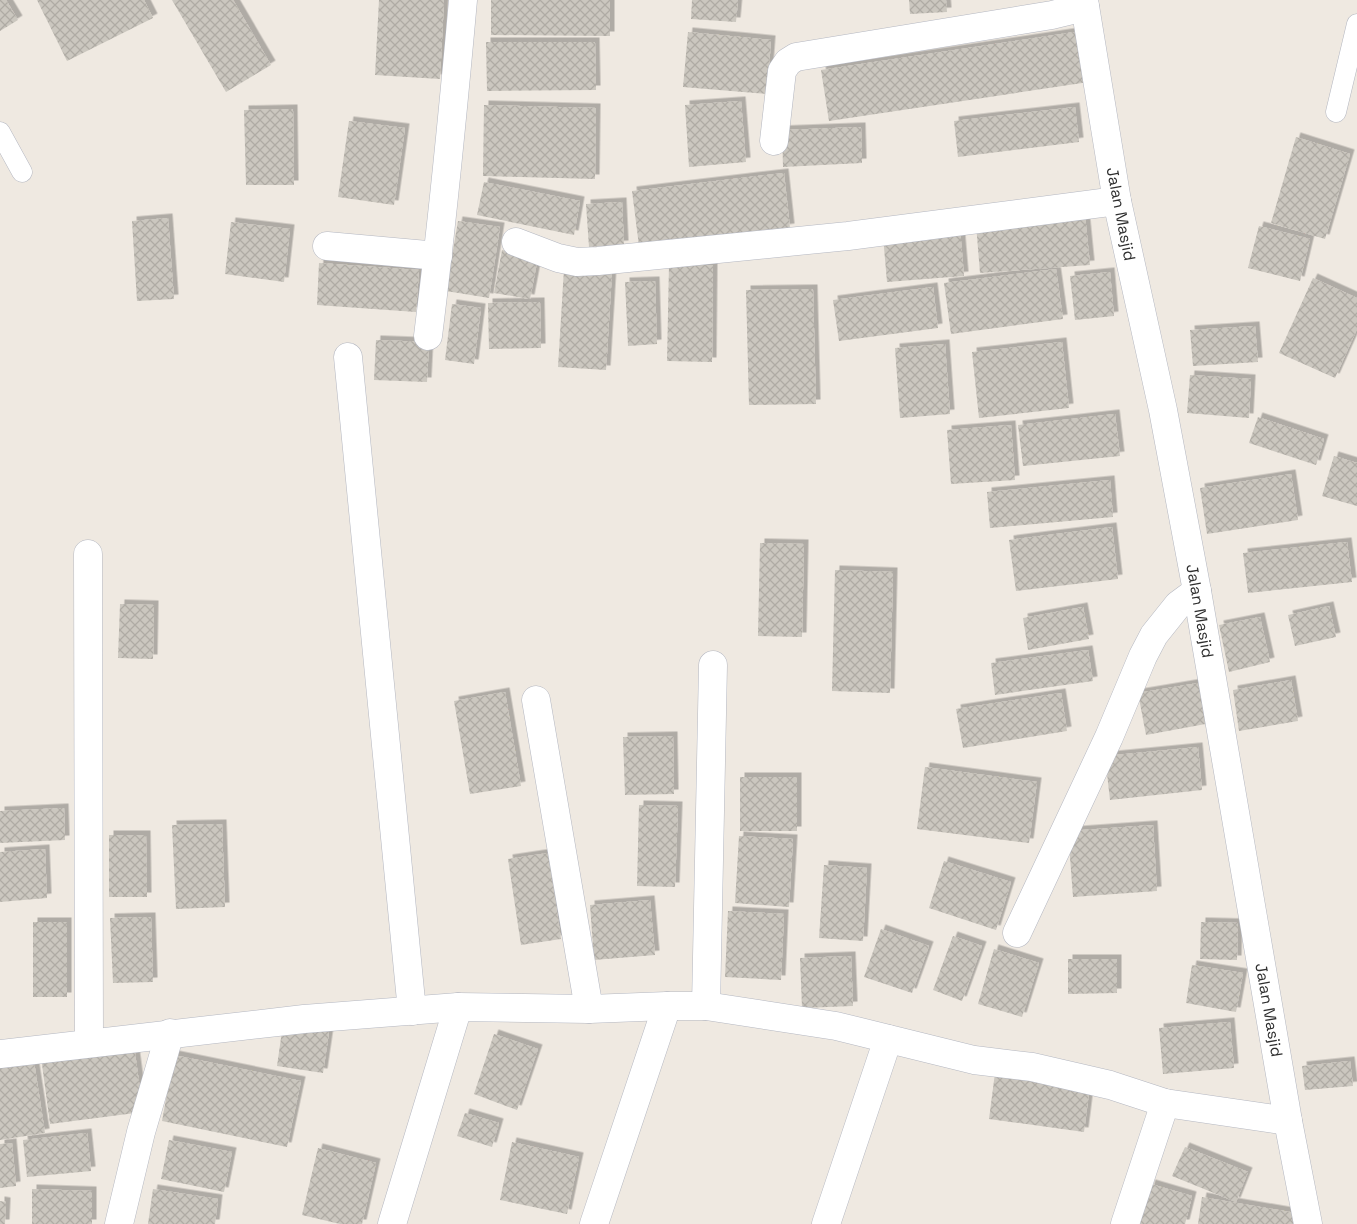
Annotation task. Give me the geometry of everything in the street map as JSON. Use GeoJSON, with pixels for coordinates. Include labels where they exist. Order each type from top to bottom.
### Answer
{"type":"FeatureCollection","features":[{"type":"Feature","properties":{"kind":"street"},"geometry":{"type":"LineString","coordinates":[[428,336],[438,256],[463,0]]}},
{"type":"Feature","properties":{"kind":"street"},"geometry":{"type":"LineString","coordinates":[[774,141],[782,71],[788,62],[796,57],[1052,14],[1084,3]]}},
{"type":"Feature","properties":{"kind":"street","name":"Jalan Masjid"},"geometry":{"type":"LineString","coordinates":[[1084,3],[1117,201],[1162,410],[1197,591],[1288,1121],[1308,1224]]}},
{"type":"Feature","properties":{"kind":"street"},"geometry":{"type":"LineString","coordinates":[[516,242],[558,258],[577,262],[598,261],[848,236],[1117,201]]}},
{"type":"Feature","properties":{"kind":"street"},"geometry":{"type":"LineString","coordinates":[[328,246],[438,256]]}},
{"type":"Feature","properties":{"kind":"street"},"geometry":{"type":"LineString","coordinates":[[348,357],[412,1010]]}},
{"type":"Feature","properties":{"kind":"street"},"geometry":{"type":"LineString","coordinates":[[88,554],[89,1043]]}},
{"type":"Feature","properties":{"kind":"street"},"geometry":{"type":"LineString","coordinates":[[1018,933],[1109,737],[1143,656],[1154,635],[1178,605],[1197,591]]}},
{"type":"Feature","properties":{"kind":"street"},"geometry":{"type":"LineString","coordinates":[[706,1006],[713,665]]}},
{"type":"Feature","properties":{"kind":"street"},"geometry":{"type":"LineString","coordinates":[[536,700],[588,1010]]}},
{"type":"Feature","properties":{"kind":"street"},"geometry":{"type":"LineString","coordinates":[[594,1224],[667,1006]]}},
{"type":"Feature","properties":{"kind":"street"},"geometry":{"type":"LineString","coordinates":[[0,1054],[170,1033],[412,1010],[458,1007],[588,1010],[706,1006],[836,1026],[974,1060],[1032,1067],[1110,1085],[1165,1103],[1288,1121]]}},
{"type":"Feature","properties":{"kind":"street"},"geometry":{"type":"LineString","coordinates":[[392,1224],[458,1007]]}},
{"type":"Feature","properties":{"kind":"street"},"geometry":{"type":"LineString","coordinates":[[118,1224],[141,1132],[170,1033]]}},
{"type":"Feature","properties":{"kind":"street"},"geometry":{"type":"LineString","coordinates":[[826,1224],[888,1039]]}},
{"type":"Feature","properties":{"kind":"street"},"geometry":{"type":"LineString","coordinates":[[1125,1224],[1165,1103]]}},
{"type":"Feature","properties":{"kind":"lane"},"geometry":{"type":"LineString","coordinates":[[1336,112],[1357,24]]}},
{"type":"Feature","properties":{"kind":"lane"},"geometry":{"type":"LineString","coordinates":[[0,132],[22,172]]}},
{"type":"Feature","properties":{"kind":"building"},"geometry":{"type":"Polygon","coordinates":[[[0,0],[6,0],[18,20],[0,31],[0,0]]]}},
{"type":"Feature","properties":{"kind":"building"},"geometry":{"type":"Polygon","coordinates":[[[37,0],[144,0],[153,18],[67,61],[37,0]]]}},
{"type":"Feature","properties":{"kind":"building"},"geometry":{"type":"Polygon","coordinates":[[[172,0],[233,0],[271,65],[226,92],[172,0]]]}},
{"type":"Feature","properties":{"kind":"building"},"geometry":{"type":"Polygon","coordinates":[[[379,0],[444,0],[440,79],[375,75],[379,0]]]}},
{"type":"Feature","properties":{"kind":"building"},"geometry":{"type":"Polygon","coordinates":[[[491,0],[610,0],[610,36],[491,35],[491,0]]]}},
{"type":"Feature","properties":{"kind":"building"},"geometry":{"type":"Polygon","coordinates":[[[692,0],[738,0],[736,22],[691,19],[692,0]]]}},
{"type":"Feature","properties":{"kind":"building"},"geometry":{"type":"Polygon","coordinates":[[[909,0],[946,0],[947,12],[910,14],[909,0]]]}},
{"type":"Feature","properties":{"kind":"building"},"geometry":{"type":"Polygon","coordinates":[[[1081,31],[1089,82],[829,121],[821,70],[1081,31]]]}},
{"type":"Feature","properties":{"kind":"building"},"geometry":{"type":"Polygon","coordinates":[[[688,32],[771,40],[767,94],[683,87],[688,32]]]}},
{"type":"Feature","properties":{"kind":"building"},"geometry":{"type":"Polygon","coordinates":[[[486,42],[595,42],[596,90],[487,91],[486,42]]]}},
{"type":"Feature","properties":{"kind":"building"},"geometry":{"type":"Polygon","coordinates":[[[741,101],[746,162],[689,167],[685,105],[741,101]]]}},
{"type":"Feature","properties":{"kind":"building"},"geometry":{"type":"Polygon","coordinates":[[[484,105],[596,108],[595,179],[483,176],[484,105]]]}},
{"type":"Feature","properties":{"kind":"building"},"geometry":{"type":"Polygon","coordinates":[[[1075,107],[1079,142],[958,157],[954,121],[1075,107]]]}},
{"type":"Feature","properties":{"kind":"building"},"geometry":{"type":"Polygon","coordinates":[[[293,109],[294,185],[246,185],[244,110],[293,109]]]}},
{"type":"Feature","properties":{"kind":"building"},"geometry":{"type":"Polygon","coordinates":[[[349,121],[405,128],[394,205],[338,197],[349,121]]]}},
{"type":"Feature","properties":{"kind":"building"},"geometry":{"type":"Polygon","coordinates":[[[861,127],[862,163],[783,167],[782,130],[861,127]]]}},
{"type":"Feature","properties":{"kind":"building"},"geometry":{"type":"Polygon","coordinates":[[[1296,137],[1350,154],[1325,239],[1271,223],[1296,137]]]}},
{"type":"Feature","properties":{"kind":"building"},"geometry":{"type":"Polygon","coordinates":[[[784,173],[790,228],[639,246],[632,191],[784,173]]]}},
{"type":"Feature","properties":{"kind":"building"},"geometry":{"type":"Polygon","coordinates":[[[484,182],[580,201],[574,235],[477,215],[484,182]]]}},
{"type":"Feature","properties":{"kind":"building"},"geometry":{"type":"Polygon","coordinates":[[[622,202],[624,245],[589,247],[586,204],[622,202]]]}},
{"type":"Feature","properties":{"kind":"building"},"geometry":{"type":"Polygon","coordinates":[[[1085,215],[1090,265],[980,273],[976,224],[1085,215]]]}},
{"type":"Feature","properties":{"kind":"building"},"geometry":{"type":"Polygon","coordinates":[[[168,218],[174,299],[137,301],[132,221],[168,218]]]}},
{"type":"Feature","properties":{"kind":"building"},"geometry":{"type":"Polygon","coordinates":[[[458,221],[500,227],[489,298],[446,291],[458,221]]]}},
{"type":"Feature","properties":{"kind":"building"},"geometry":{"type":"Polygon","coordinates":[[[231,222],[290,229],[284,282],[225,274],[231,222]]]}},
{"type":"Feature","properties":{"kind":"building"},"geometry":{"type":"Polygon","coordinates":[[[1259,226],[1310,239],[1300,281],[1248,268],[1259,226]]]}},
{"type":"Feature","properties":{"kind":"building"},"geometry":{"type":"Polygon","coordinates":[[[960,229],[964,276],[887,282],[883,236],[960,229]]]}},
{"type":"Feature","properties":{"kind":"building"},"geometry":{"type":"Polygon","coordinates":[[[502,250],[538,257],[530,299],[494,293],[502,250]]]}},
{"type":"Feature","properties":{"kind":"building"},"geometry":{"type":"Polygon","coordinates":[[[319,263],[419,270],[416,312],[317,305],[319,263]]]}},
{"type":"Feature","properties":{"kind":"building"},"geometry":{"type":"Polygon","coordinates":[[[669,265],[713,265],[712,362],[667,361],[669,265]]]}},
{"type":"Feature","properties":{"kind":"building"},"geometry":{"type":"Polygon","coordinates":[[[564,269],[612,272],[606,370],[558,367],[564,269]]]}},
{"type":"Feature","properties":{"kind":"building"},"geometry":{"type":"Polygon","coordinates":[[[1056,269],[1063,319],[951,334],[944,283],[1056,269]]]}},
{"type":"Feature","properties":{"kind":"building"},"geometry":{"type":"Polygon","coordinates":[[[1110,272],[1114,316],[1075,320],[1070,276],[1110,272]]]}},
{"type":"Feature","properties":{"kind":"building"},"geometry":{"type":"Polygon","coordinates":[[[1313,278],[1357,298],[1357,329],[1335,378],[1279,353],[1313,278]]]}},
{"type":"Feature","properties":{"kind":"building"},"geometry":{"type":"Polygon","coordinates":[[[655,281],[657,344],[628,346],[625,282],[655,281]]]}},
{"type":"Feature","properties":{"kind":"building"},"geometry":{"type":"Polygon","coordinates":[[[933,287],[938,328],[839,341],[833,300],[933,287]]]}},
{"type":"Feature","properties":{"kind":"building"},"geometry":{"type":"Polygon","coordinates":[[[813,289],[816,404],[749,405],[746,290],[813,289]]]}},
{"type":"Feature","properties":{"kind":"building"},"geometry":{"type":"Polygon","coordinates":[[[540,302],[541,348],[489,349],[488,303],[540,302]]]}},
{"type":"Feature","properties":{"kind":"building"},"geometry":{"type":"Polygon","coordinates":[[[452,304],[481,308],[474,364],[445,360],[452,304]]]}},
{"type":"Feature","properties":{"kind":"building"},"geometry":{"type":"Polygon","coordinates":[[[1255,326],[1258,362],[1193,366],[1190,330],[1255,326]]]}},
{"type":"Feature","properties":{"kind":"building"},"geometry":{"type":"Polygon","coordinates":[[[376,340],[429,342],[427,382],[374,380],[376,340]]]}},
{"type":"Feature","properties":{"kind":"building"},"geometry":{"type":"Polygon","coordinates":[[[1062,342],[1069,408],[979,418],[972,352],[1062,342]]]}},
{"type":"Feature","properties":{"kind":"building"},"geometry":{"type":"Polygon","coordinates":[[[945,344],[950,414],[900,418],[895,348],[945,344]]]}},
{"type":"Feature","properties":{"kind":"building"},"geometry":{"type":"Polygon","coordinates":[[[1190,375],[1251,379],[1249,418],[1187,413],[1190,375]]]}},
{"type":"Feature","properties":{"kind":"building"},"geometry":{"type":"Polygon","coordinates":[[[1115,414],[1120,456],[1023,466],[1018,425],[1115,414]]]}},
{"type":"Feature","properties":{"kind":"building"},"geometry":{"type":"Polygon","coordinates":[[[1258,417],[1324,439],[1316,465],[1249,443],[1258,417]]]}},
{"type":"Feature","properties":{"kind":"building"},"geometry":{"type":"Polygon","coordinates":[[[1011,425],[1015,480],[951,484],[947,430],[1011,425]]]}},
{"type":"Feature","properties":{"kind":"building"},"geometry":{"type":"Polygon","coordinates":[[[1334,456],[1357,463],[1357,506],[1322,496],[1334,456]]]}},
{"type":"Feature","properties":{"kind":"building"},"geometry":{"type":"Polygon","coordinates":[[[1291,474],[1298,520],[1207,534],[1200,488],[1291,474]]]}},
{"type":"Feature","properties":{"kind":"building"},"geometry":{"type":"Polygon","coordinates":[[[1110,480],[1113,517],[990,528],[987,492],[1110,480]]]}},
{"type":"Feature","properties":{"kind":"building"},"geometry":{"type":"Polygon","coordinates":[[[1112,527],[1118,579],[1016,591],[1009,540],[1112,527]]]}},
{"type":"Feature","properties":{"kind":"building"},"geometry":{"type":"Polygon","coordinates":[[[1347,542],[1352,582],[1248,593],[1243,553],[1347,542]]]}},
{"type":"Feature","properties":{"kind":"building"},"geometry":{"type":"Polygon","coordinates":[[[760,543],[804,544],[802,637],[758,636],[760,543]]]}},
{"type":"Feature","properties":{"kind":"building"},"geometry":{"type":"Polygon","coordinates":[[[835,570],[893,572],[890,693],[832,691],[835,570]]]}},
{"type":"Feature","properties":{"kind":"building"},"geometry":{"type":"Polygon","coordinates":[[[120,604],[154,605],[153,659],[118,658],[120,604]]]}},
{"type":"Feature","properties":{"kind":"building"},"geometry":{"type":"Polygon","coordinates":[[[1329,606],[1336,637],[1295,646],[1288,615],[1329,606]]]}},
{"type":"Feature","properties":{"kind":"building"},"geometry":{"type":"Polygon","coordinates":[[[1083,607],[1089,639],[1028,650],[1023,618],[1083,607]]]}},
{"type":"Feature","properties":{"kind":"building"},"geometry":{"type":"Polygon","coordinates":[[[1260,617],[1270,662],[1229,672],[1219,625],[1260,617]]]}},
{"type":"Feature","properties":{"kind":"building"},"geometry":{"type":"Polygon","coordinates":[[[1088,650],[1093,681],[995,695],[991,663],[1088,650]]]}},
{"type":"Feature","properties":{"kind":"building"},"geometry":{"type":"Polygon","coordinates":[[[1291,680],[1298,721],[1239,731],[1233,690],[1291,680]]]}},
{"type":"Feature","properties":{"kind":"building"},"geometry":{"type":"Polygon","coordinates":[[[1204,682],[1211,723],[1146,735],[1138,693],[1204,682]]]}},
{"type":"Feature","properties":{"kind":"building"},"geometry":{"type":"Polygon","coordinates":[[[505,692],[521,786],[470,794],[454,701],[505,692]]]}},
{"type":"Feature","properties":{"kind":"building"},"geometry":{"type":"Polygon","coordinates":[[[1061,693],[1067,731],[963,748],[956,709],[1061,693]]]}},
{"type":"Feature","properties":{"kind":"building"},"geometry":{"type":"Polygon","coordinates":[[[673,736],[674,794],[625,795],[623,737],[673,736]]]}},
{"type":"Feature","properties":{"kind":"building"},"geometry":{"type":"Polygon","coordinates":[[[1198,747],[1202,790],[1110,800],[1105,756],[1198,747]]]}},
{"type":"Feature","properties":{"kind":"building"},"geometry":{"type":"Polygon","coordinates":[[[925,767],[1037,782],[1029,843],[917,829],[925,767]]]}},
{"type":"Feature","properties":{"kind":"building"},"geometry":{"type":"Polygon","coordinates":[[[740,777],[797,777],[797,831],[740,831],[740,777]]]}},
{"type":"Feature","properties":{"kind":"building"},"geometry":{"type":"Polygon","coordinates":[[[639,805],[678,806],[675,887],[637,886],[639,805]]]}},
{"type":"Feature","properties":{"kind":"building"},"geometry":{"type":"Polygon","coordinates":[[[64,808],[65,840],[0,843],[0,811],[64,808]]]}},
{"type":"Feature","properties":{"kind":"building"},"geometry":{"type":"Polygon","coordinates":[[[222,824],[225,907],[176,909],[172,825],[222,824]]]}},
{"type":"Feature","properties":{"kind":"building"},"geometry":{"type":"Polygon","coordinates":[[[1153,825],[1157,891],[1073,897],[1068,831],[1153,825]]]}},
{"type":"Feature","properties":{"kind":"building"},"geometry":{"type":"Polygon","coordinates":[[[109,835],[146,835],[147,897],[109,897],[109,835]]]}},
{"type":"Feature","properties":{"kind":"building"},"geometry":{"type":"Polygon","coordinates":[[[739,836],[793,839],[789,907],[735,903],[739,836]]]}},
{"type":"Feature","properties":{"kind":"building"},"geometry":{"type":"Polygon","coordinates":[[[45,849],[47,898],[0,902],[0,852],[45,849]]]}},
{"type":"Feature","properties":{"kind":"building"},"geometry":{"type":"Polygon","coordinates":[[[548,853],[561,939],[521,945],[508,859],[548,853]]]}},
{"type":"Feature","properties":{"kind":"building"},"geometry":{"type":"Polygon","coordinates":[[[944,861],[1011,882],[996,930],[929,908],[944,861]]]}},
{"type":"Feature","properties":{"kind":"building"},"geometry":{"type":"Polygon","coordinates":[[[824,865],[867,868],[863,941],[819,938],[824,865]]]}},
{"type":"Feature","properties":{"kind":"building"},"geometry":{"type":"Polygon","coordinates":[[[650,900],[655,955],[594,960],[590,905],[650,900]]]}},
{"type":"Feature","properties":{"kind":"building"},"geometry":{"type":"Polygon","coordinates":[[[728,911],[784,914],[781,980],[725,977],[728,911]]]}},
{"type":"Feature","properties":{"kind":"building"},"geometry":{"type":"Polygon","coordinates":[[[151,917],[153,982],[113,983],[110,918],[151,917]]]}},
{"type":"Feature","properties":{"kind":"building"},"geometry":{"type":"Polygon","coordinates":[[[33,922],[67,922],[67,997],[33,997],[33,922]]]}},
{"type":"Feature","properties":{"kind":"building"},"geometry":{"type":"Polygon","coordinates":[[[1201,922],[1238,923],[1237,960],[1200,959],[1201,922]]]}},
{"type":"Feature","properties":{"kind":"building"},"geometry":{"type":"Polygon","coordinates":[[[881,929],[929,946],[912,993],[864,977],[881,929]]]}},
{"type":"Feature","properties":{"kind":"building"},"geometry":{"type":"Polygon","coordinates":[[[953,936],[982,946],[962,1001],[933,990],[953,936]]]}},
{"type":"Feature","properties":{"kind":"building"},"geometry":{"type":"Polygon","coordinates":[[[994,949],[1039,963],[1022,1017],[978,1004],[994,949]]]}},
{"type":"Feature","properties":{"kind":"building"},"geometry":{"type":"Polygon","coordinates":[[[851,956],[853,1006],[802,1008],[800,958],[851,956]]]}},
{"type":"Feature","properties":{"kind":"building"},"geometry":{"type":"Polygon","coordinates":[[[1068,959],[1117,959],[1117,993],[1068,994],[1068,959]]]}},
{"type":"Feature","properties":{"kind":"building"},"geometry":{"type":"Polygon","coordinates":[[[1192,965],[1243,973],[1236,1012],[1186,1003],[1192,965]]]}},
{"type":"Feature","properties":{"kind":"building"},"geometry":{"type":"Polygon","coordinates":[[[1230,1022],[1234,1068],[1163,1074],[1159,1028],[1230,1022]]]}},
{"type":"Feature","properties":{"kind":"building"},"geometry":{"type":"Polygon","coordinates":[[[283,1024],[329,1032],[323,1073],[277,1066],[283,1024]]]}},
{"type":"Feature","properties":{"kind":"building"},"geometry":{"type":"Polygon","coordinates":[[[494,1034],[538,1049],[517,1110],[474,1094],[494,1034]]]}},
{"type":"Feature","properties":{"kind":"building"},"geometry":{"type":"Polygon","coordinates":[[[134,1045],[143,1112],[50,1124],[41,1057],[134,1045]]]}},
{"type":"Feature","properties":{"kind":"building"},"geometry":{"type":"Polygon","coordinates":[[[33,1055],[45,1133],[0,1140],[0,1061],[33,1055]]]}},
{"type":"Feature","properties":{"kind":"building"},"geometry":{"type":"Polygon","coordinates":[[[174,1055],[301,1081],[287,1147],[162,1121],[174,1055]]]}},
{"type":"Feature","properties":{"kind":"building"},"geometry":{"type":"Polygon","coordinates":[[[1350,1061],[1353,1086],[1305,1090],[1302,1066],[1350,1061]]]}},
{"type":"Feature","properties":{"kind":"building"},"geometry":{"type":"Polygon","coordinates":[[[995,1073],[1090,1085],[1084,1132],[989,1119],[995,1073]]]}},
{"type":"Feature","properties":{"kind":"building"},"geometry":{"type":"Polygon","coordinates":[[[465,1113],[499,1123],[492,1147],[457,1136],[465,1113]]]}},
{"type":"Feature","properties":{"kind":"building"},"geometry":{"type":"Polygon","coordinates":[[[87,1133],[91,1171],[27,1177],[23,1140],[87,1133]]]}},
{"type":"Feature","properties":{"kind":"building"},"geometry":{"type":"Polygon","coordinates":[[[169,1140],[232,1152],[224,1192],[161,1179],[169,1140]]]}},
{"type":"Feature","properties":{"kind":"building"},"geometry":{"type":"Polygon","coordinates":[[[512,1142],[579,1157],[567,1214],[500,1200],[512,1142]]]}},
{"type":"Feature","properties":{"kind":"building"},"geometry":{"type":"Polygon","coordinates":[[[12,1143],[16,1186],[0,1188],[0,1144],[12,1143]]]}},
{"type":"Feature","properties":{"kind":"building"},"geometry":{"type":"Polygon","coordinates":[[[1185,1147],[1248,1172],[1236,1202],[1172,1176],[1185,1147]]]}},
{"type":"Feature","properties":{"kind":"building"},"geometry":{"type":"Polygon","coordinates":[[[318,1148],[376,1163],[362,1224],[340,1224],[302,1215],[318,1148]]]}},
{"type":"Feature","properties":{"kind":"building"},"geometry":{"type":"Polygon","coordinates":[[[1151,1184],[1192,1196],[1185,1224],[1140,1224],[1151,1184]]]}},
{"type":"Feature","properties":{"kind":"building"},"geometry":{"type":"Polygon","coordinates":[[[32,1189],[92,1191],[92,1224],[32,1224],[32,1189]]]}},
{"type":"Feature","properties":{"kind":"building"},"geometry":{"type":"Polygon","coordinates":[[[153,1189],[218,1199],[215,1224],[148,1224],[153,1189]]]}},
{"type":"Feature","properties":{"kind":"building"},"geometry":{"type":"Polygon","coordinates":[[[1202,1197],[1296,1213],[1294,1224],[1198,1224],[1202,1197]]]}},
{"type":"Feature","properties":{"kind":"building"},"geometry":{"type":"Polygon","coordinates":[[[0,1201],[6,1202],[5,1224],[0,1224],[0,1201]]]}}]}
